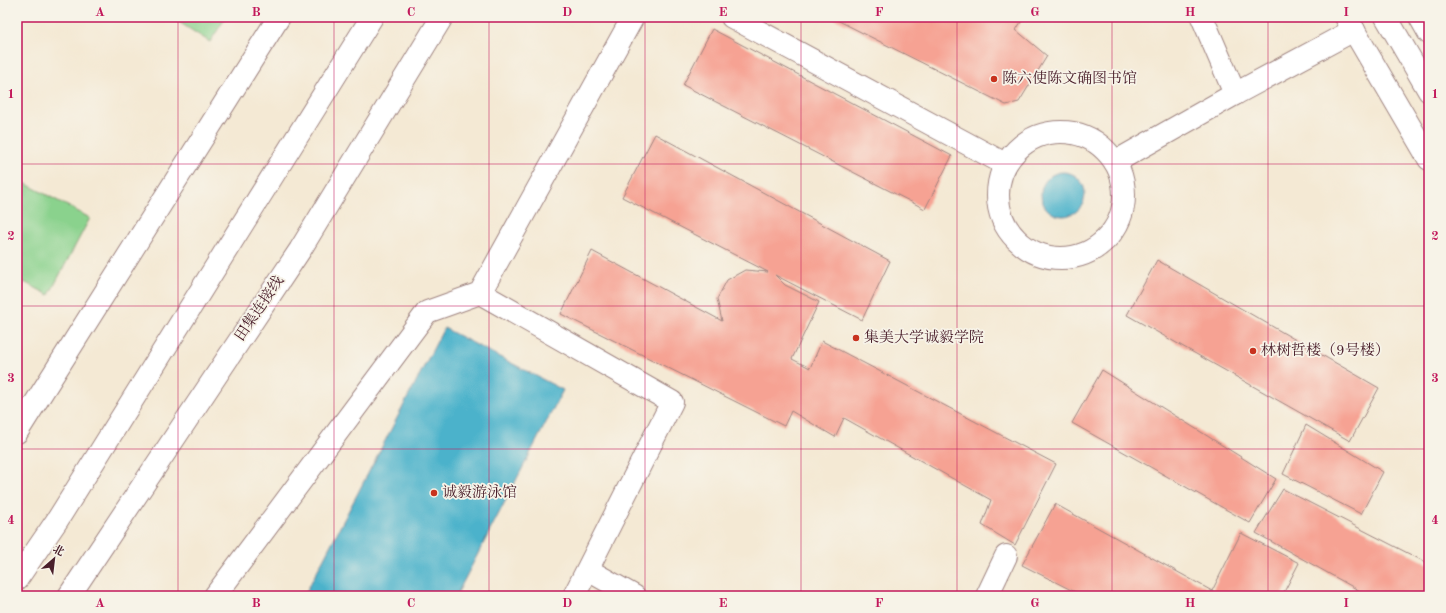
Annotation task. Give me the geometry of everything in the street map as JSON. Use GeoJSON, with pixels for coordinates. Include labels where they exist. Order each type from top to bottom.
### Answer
{"type":"FeatureCollection","features":[{"type":"Feature","properties":{"kind":"main road"},"geometry":{"type":"LineString","coordinates":[[17,432],[279,17]]}},
{"type":"Feature","properties":{"kind":"main road"},"geometry":{"type":"LineString","coordinates":[[17,579],[58,519],[372,17]]}},
{"type":"Feature","properties":{"kind":"main road","name":"田集连接线"},"geometry":{"type":"LineString","coordinates":[[69,596],[300,250],[442,17]]}},
{"type":"Feature","properties":{"kind":"main road"},"geometry":{"type":"LineString","coordinates":[[215,596],[427,312],[480,292],[633,17]]}},
{"type":"Feature","properties":{"kind":"main road"},"geometry":{"type":"LineString","coordinates":[[732,17],[1005,164]]}},
{"type":"Feature","properties":{"kind":"main road"},"geometry":{"type":"LineString","coordinates":[[1202,17],[1236,94]]}},
{"type":"Feature","properties":{"kind":"main road"},"geometry":{"type":"LineString","coordinates":[[1386,17],[1429,91]]}},
{"type":"Feature","properties":{"kind":"main road"},"geometry":{"type":"LineString","coordinates":[[1420,17],[1429,33]]}},
{"type":"Feature","properties":{"kind":"main road"},"geometry":{"type":"LineString","coordinates":[[1115,162],[1236,94],[1350,24],[1429,159]]}},
{"type":"Feature","properties":{"kind":"main road"},"geometry":{"type":"LineString","coordinates":[[1046,133],[1073,133],[1091,140],[1097,143],[1115,162],[1124,187],[1122,214],[1109,237],[1088,253],[1062,259],[1036,254],[1014,238],[1000,216],[997,189],[1005,164],[1022,144],[1046,133]]}},
{"type":"Feature","properties":{"kind":"main road"},"geometry":{"type":"LineString","coordinates":[[480,292],[672,402],[574,596]]}},
{"type":"Feature","properties":{"kind":"main road"},"geometry":{"type":"LineString","coordinates":[[987,596],[1006,556]]}},
{"type":"Feature","properties":{"kind":"main road"},"geometry":{"type":"LineString","coordinates":[[588,570],[634,596]]}},
{"type":"Feature","properties":{"kind":"green space"},"geometry":{"type":"Polygon","coordinates":[[[171,17],[226,17],[210,42],[171,17]]]}},
{"type":"Feature","properties":{"kind":"green space"},"geometry":{"type":"Polygon","coordinates":[[[17,179],[90,218],[49,295],[24,282],[17,295],[17,179]]]}},
{"type":"Feature","properties":{"kind":"water"},"geometry":{"type":"Polygon","coordinates":[[[1067,172],[1072,173],[1079,178],[1084,185],[1084,203],[1079,210],[1072,215],[1059,216],[1054,215],[1047,210],[1042,203],[1041,190],[1042,185],[1047,178],[1054,173],[1067,172]]]}},
{"type":"Feature","properties":{"kind":"water","name":"诚毅游泳馆"},"geometry":{"type":"Polygon","coordinates":[[[444,328],[563,390],[456,596],[304,596],[444,328]]]}},
{"type":"Feature","properties":{"kind":"building","name":"陈六使陈文确图书馆"},"geometry":{"type":"Polygon","coordinates":[[[831,17],[1024,17],[1016,30],[1047,56],[1019,102],[1006,105],[831,17]]]}},
{"type":"Feature","properties":{"kind":"building"},"geometry":{"type":"Polygon","coordinates":[[[712,29],[952,156],[925,209],[683,85],[712,29]]]}},
{"type":"Feature","properties":{"kind":"building"},"geometry":{"type":"Polygon","coordinates":[[[655,134],[890,261],[862,320],[775,275],[785,285],[819,302],[792,359],[810,368],[822,341],[1056,464],[1015,545],[982,525],[991,500],[844,418],[835,437],[791,411],[784,426],[561,314],[592,251],[722,321],[717,299],[727,280],[745,270],[768,272],[622,197],[655,134]]]}},
{"type":"Feature","properties":{"kind":"building","name":"林树哲楼（9号楼）"},"geometry":{"type":"Polygon","coordinates":[[[1157,260],[1379,388],[1350,441],[1127,315],[1157,260]]]}},
{"type":"Feature","properties":{"kind":"building"},"geometry":{"type":"Polygon","coordinates":[[[1102,370],[1276,479],[1250,523],[1072,423],[1102,370]]]}},
{"type":"Feature","properties":{"kind":"building"},"geometry":{"type":"Polygon","coordinates":[[[1306,425],[1383,472],[1361,514],[1283,474],[1306,425]]]}},
{"type":"Feature","properties":{"kind":"building"},"geometry":{"type":"Polygon","coordinates":[[[1283,489],[1429,564],[1429,596],[1369,596],[1256,533],[1283,489]]]}},
{"type":"Feature","properties":{"kind":"building"},"geometry":{"type":"Polygon","coordinates":[[[1055,504],[1212,591],[1208,596],[1083,596],[1022,565],[1055,504]]]}},
{"type":"Feature","properties":{"kind":"building"},"geometry":{"type":"Polygon","coordinates":[[[1241,533],[1299,563],[1282,596],[1222,596],[1212,591],[1241,533]]]}},
{"type":"Feature","properties":{"kind":"place","name":"陈六使陈文确图书馆"},"geometry":{"type":"Point","coordinates":[994,79]}},
{"type":"Feature","properties":{"kind":"place","name":"集美大学诚毅学院"},"geometry":{"type":"Point","coordinates":[856,338]}},
{"type":"Feature","properties":{"kind":"place","name":"林树哲楼（9号楼）"},"geometry":{"type":"Point","coordinates":[1253,351]}},
{"type":"Feature","properties":{"kind":"place","name":"诚毅游泳馆"},"geometry":{"type":"Point","coordinates":[434,493]}}]}
